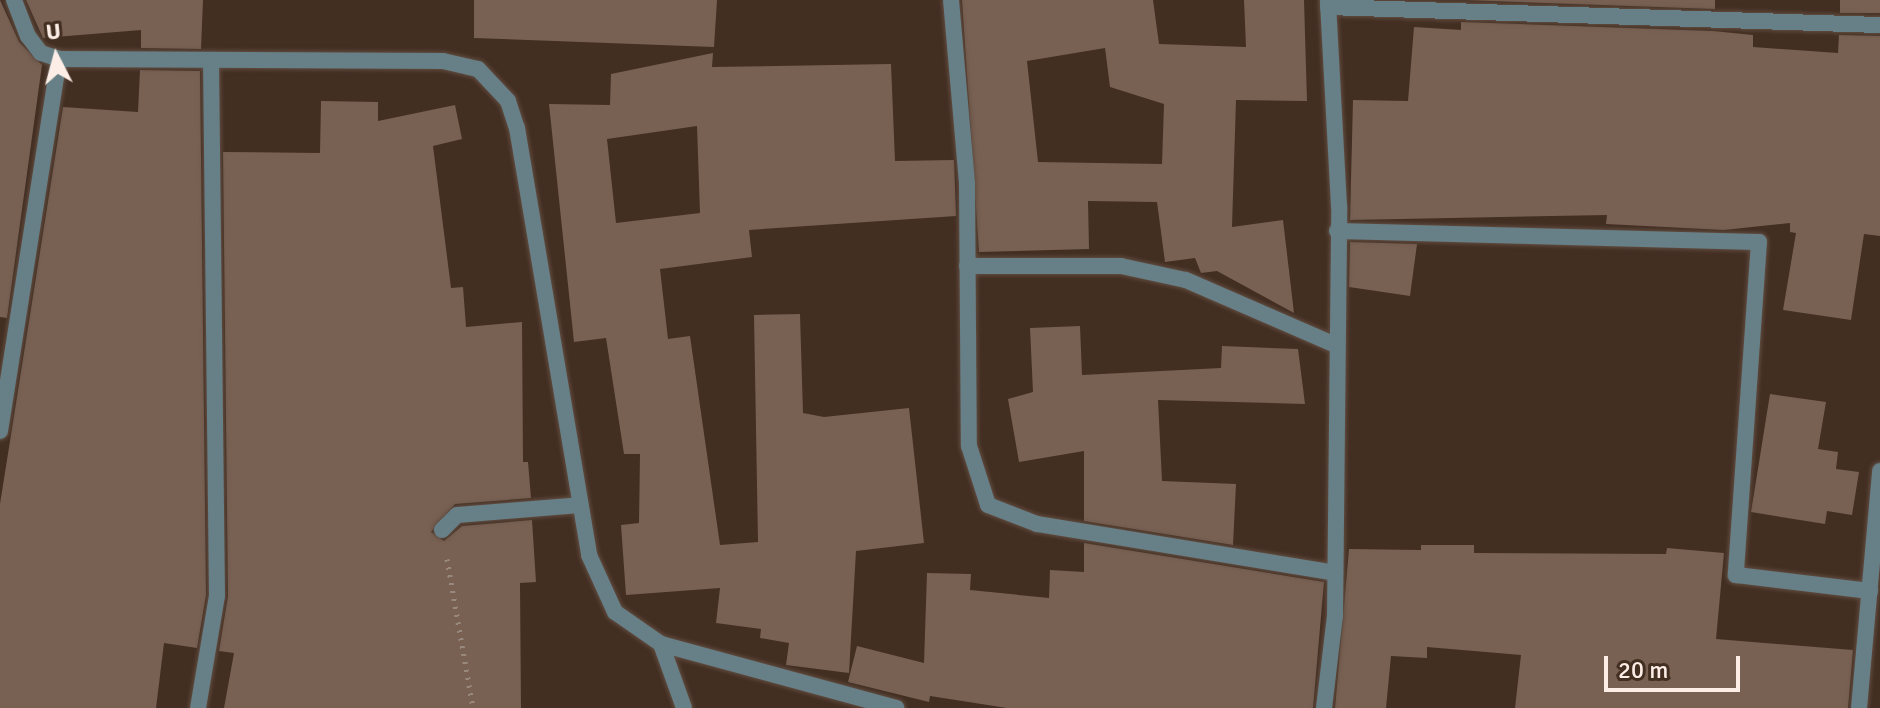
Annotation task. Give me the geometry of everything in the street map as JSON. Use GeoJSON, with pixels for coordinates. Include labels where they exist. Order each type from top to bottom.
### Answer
{"type":"FeatureCollection","features":[{"type":"Feature","properties":{"kind":"street"},"geometry":{"type":"LineString","coordinates":[[14,0],[28,36],[41,53],[59,59],[443,61],[478,69],[508,101],[589,555],[615,612],[661,644],[896,708]]}},
{"type":"Feature","properties":{"kind":"street"},"geometry":{"type":"LineString","coordinates":[[951,0],[967,183],[969,446],[988,505],[1037,524],[1335,573]]}},
{"type":"Feature","properties":{"kind":"street"},"geometry":{"type":"LineString","coordinates":[[1324,708],[1335,573],[1333,344],[1337,231],[1328,4],[1880,25]]}},
{"type":"Feature","properties":{"kind":"street"},"geometry":{"type":"LineString","coordinates":[[0,431],[59,59]]}},
{"type":"Feature","properties":{"kind":"street"},"geometry":{"type":"LineString","coordinates":[[198,708],[217,596],[211,61]]}},
{"type":"Feature","properties":{"kind":"street"},"geometry":{"type":"LineString","coordinates":[[1337,231],[1759,242],[1736,575],[1870,591]]}},
{"type":"Feature","properties":{"kind":"street"},"geometry":{"type":"LineString","coordinates":[[967,266],[1121,266],[1173,277],[1333,344]]}},
{"type":"Feature","properties":{"kind":"street"},"geometry":{"type":"LineString","coordinates":[[1859,708],[1880,471]]}},
{"type":"Feature","properties":{"kind":"street"},"geometry":{"type":"LineString","coordinates":[[442,530],[457,515],[580,505]]}},
{"type":"Feature","properties":{"kind":"street"},"geometry":{"type":"LineString","coordinates":[[661,644],[684,708]]}},
{"type":"Feature","properties":{"kind":"path"},"geometry":{"type":"LineString","coordinates":[[442,530],[473,708]]}},
{"type":"Feature","properties":{"kind":"building"},"geometry":{"type":"Polygon","coordinates":[[[0,0],[19,42],[42,65],[7,318],[0,317],[0,0]]]}},
{"type":"Feature","properties":{"kind":"building"},"geometry":{"type":"Polygon","coordinates":[[[26,0],[203,0],[201,49],[141,48],[141,30],[43,38],[26,0]]]}},
{"type":"Feature","properties":{"kind":"building"},"geometry":{"type":"Polygon","coordinates":[[[474,0],[717,0],[714,47],[474,38],[474,0]]]}},
{"type":"Feature","properties":{"kind":"building"},"geometry":{"type":"Polygon","coordinates":[[[962,0],[1153,0],[1159,44],[1246,47],[1244,0],[1304,0],[1307,101],[1236,100],[1232,227],[1283,220],[1294,313],[1217,271],[1201,273],[1195,258],[1165,262],[1157,202],[1088,201],[1089,249],[979,252],[962,0]],[[1105,48],[1027,61],[1038,162],[1162,164],[1164,104],[1110,87],[1105,48]]]}},
{"type":"Feature","properties":{"kind":"building"},"geometry":{"type":"Polygon","coordinates":[[[1463,0],[1715,0],[1715,9],[1463,0]]]}},
{"type":"Feature","properties":{"kind":"building"},"geometry":{"type":"Polygon","coordinates":[[[1840,0],[1880,0],[1880,13],[1840,13],[1840,0]]]}},
{"type":"Feature","properties":{"kind":"building"},"geometry":{"type":"Polygon","coordinates":[[[1461,22],[1713,31],[1753,35],[1753,47],[1838,53],[1839,35],[1880,36],[1880,236],[1864,234],[1851,320],[1783,310],[1796,233],[1790,232],[1790,223],[1724,230],[1606,224],[1607,215],[1350,220],[1353,100],[1408,101],[1414,27],[1461,30],[1461,22]]]}},
{"type":"Feature","properties":{"kind":"building"},"geometry":{"type":"Polygon","coordinates":[[[713,53],[712,67],[891,64],[895,161],[954,160],[956,216],[749,230],[752,257],[660,269],[668,339],[690,336],[720,545],[758,542],[754,315],[800,314],[803,413],[824,417],[909,408],[924,543],[856,551],[849,673],[786,665],[789,643],[760,638],[761,629],[716,623],[720,588],[626,595],[621,525],[639,523],[640,454],[624,454],[606,338],[574,342],[549,104],[610,105],[611,74],[713,53]],[[697,126],[607,139],[616,223],[700,213],[697,126]]]}},
{"type":"Feature","properties":{"kind":"building"},"geometry":{"type":"Polygon","coordinates":[[[140,70],[200,71],[206,595],[197,648],[164,643],[156,708],[0,708],[0,504],[63,107],[138,112],[140,70]]]}},
{"type":"Feature","properties":{"kind":"building"},"geometry":{"type":"Polygon","coordinates":[[[321,101],[378,102],[378,121],[455,105],[462,139],[433,146],[451,288],[463,287],[466,327],[522,322],[523,462],[528,462],[531,498],[455,504],[431,532],[444,541],[462,526],[532,520],[536,582],[520,583],[521,708],[224,708],[234,653],[219,651],[228,596],[223,152],[320,153],[321,101]]]}},
{"type":"Feature","properties":{"kind":"building"},"geometry":{"type":"Polygon","coordinates":[[[1350,242],[1417,244],[1410,296],[1349,287],[1350,242]]]}},
{"type":"Feature","properties":{"kind":"building"},"geometry":{"type":"Polygon","coordinates":[[[1080,326],[1082,375],[1221,368],[1222,346],[1298,349],[1305,404],[1158,400],[1162,481],[1236,484],[1233,545],[1084,521],[1084,451],[1019,462],[1008,399],[1033,392],[1030,328],[1080,326]]]}},
{"type":"Feature","properties":{"kind":"building"},"geometry":{"type":"Polygon","coordinates":[[[1770,394],[1826,402],[1818,449],[1838,452],[1836,469],[1859,472],[1852,515],[1827,511],[1825,524],[1751,512],[1770,394]]]}},
{"type":"Feature","properties":{"kind":"building"},"geometry":{"type":"Polygon","coordinates":[[[1084,543],[1324,582],[1313,708],[1007,708],[930,696],[929,702],[848,682],[857,646],[924,663],[927,573],[971,574],[970,590],[1049,598],[1050,570],[1084,572],[1084,543]]]}},
{"type":"Feature","properties":{"kind":"building"},"geometry":{"type":"Polygon","coordinates":[[[1421,545],[1474,545],[1474,553],[1666,554],[1667,548],[1724,553],[1716,639],[1853,650],[1848,708],[1515,708],[1521,655],[1427,647],[1427,658],[1391,656],[1386,708],[1335,708],[1349,549],[1421,550],[1421,545]]]}}]}
